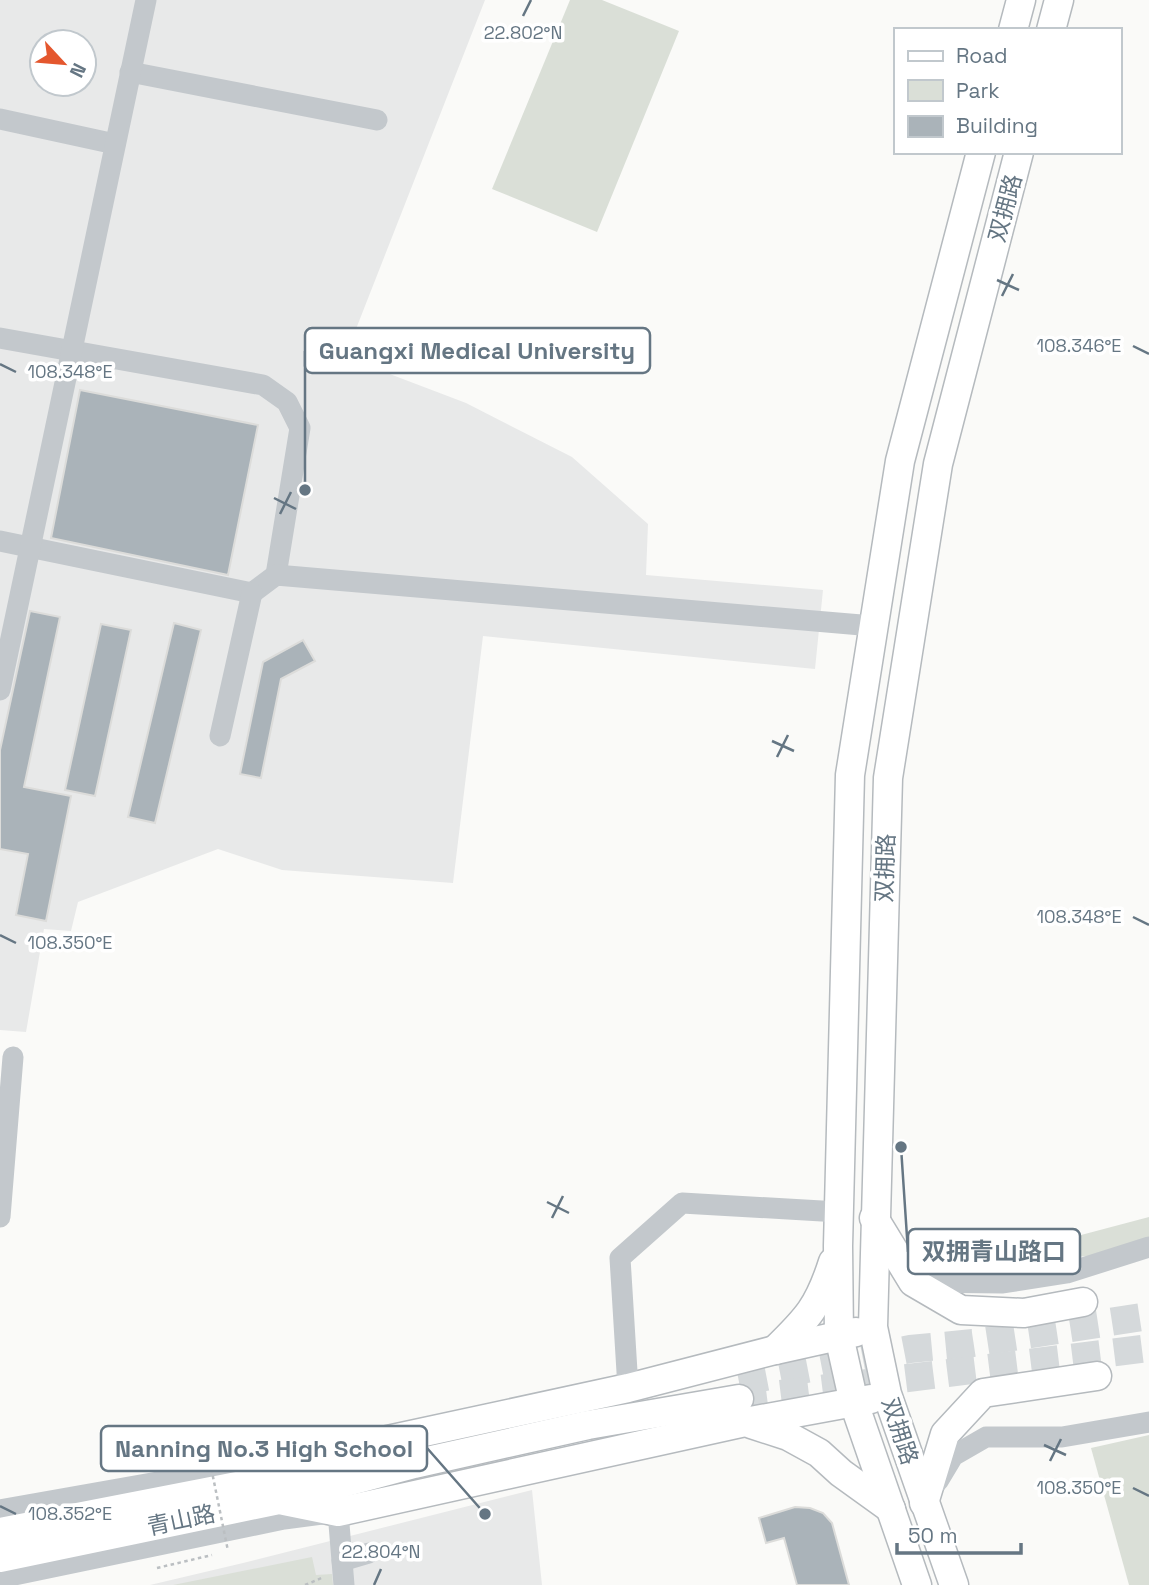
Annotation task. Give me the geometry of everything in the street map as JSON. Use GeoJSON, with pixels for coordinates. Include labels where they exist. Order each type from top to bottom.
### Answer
{"type":"FeatureCollection","features":[{"type":"Feature","properties":{"kind":"main road"},"geometry":{"type":"LineString","coordinates":[[1014,28],[1021,0]]}},
{"type":"Feature","properties":{"kind":"main road"},"geometry":{"type":"LineString","coordinates":[[1052,28],[1059,0]]}},
{"type":"Feature","properties":{"kind":"main road","name":"双拥路"},"geometry":{"type":"LineString","coordinates":[[917,1585],[854,1403],[839,1336],[838,1246],[850,775],[900,461],[980,154]]}},
{"type":"Feature","properties":{"kind":"main road","name":"双拥路"},"geometry":{"type":"LineString","coordinates":[[954,1585],[887,1394],[873,1328],[888,778],[938,464],[1018,154]]}},
{"type":"Feature","properties":{"kind":"main road"},"geometry":{"type":"LineString","coordinates":[[874,1218],[913,1282],[961,1310],[1024,1313],[1083,1302]]}},
{"type":"Feature","properties":{"kind":"main road"},"geometry":{"type":"LineString","coordinates":[[775,1350],[813,1311],[825,1286],[838,1246]]}},
{"type":"Feature","properties":{"kind":"main road"},"geometry":{"type":"LineString","coordinates":[[269,1491],[346,1449],[628,1388],[873,1328]]}},
{"type":"Feature","properties":{"kind":"main road"},"geometry":{"type":"LineString","coordinates":[[924,1503],[945,1434],[983,1393],[1097,1376]]}},
{"type":"Feature","properties":{"kind":"main road"},"geometry":{"type":"LineString","coordinates":[[269,1491],[741,1401],[854,1403],[887,1394]]}},
{"type":"Feature","properties":{"kind":"main road"},"geometry":{"type":"LineString","coordinates":[[741,1401],[788,1436],[819,1452],[841,1473],[891,1509]]}},
{"type":"Feature","properties":{"kind":"main road"},"geometry":{"type":"LineString","coordinates":[[269,1491],[338,1512],[741,1401]]}},
{"type":"Feature","properties":{"kind":"main road","name":"青山路"},"geometry":{"type":"LineString","coordinates":[[0,1532],[269,1491]]}},
{"type":"Feature","properties":{"kind":"main road","name":"青山路"},"geometry":{"type":"LineString","coordinates":[[0,1558],[269,1491]]}},
{"type":"Feature","properties":{"kind":"street"},"geometry":{"type":"LineString","coordinates":[[0,690],[146,0]]}},
{"type":"Feature","properties":{"kind":"street"},"geometry":{"type":"LineString","coordinates":[[130,72],[377,120]]}},
{"type":"Feature","properties":{"kind":"street"},"geometry":{"type":"LineString","coordinates":[[0,119],[116,144]]}},
{"type":"Feature","properties":{"kind":"street"},"geometry":{"type":"LineString","coordinates":[[0,338],[263,385],[287,401],[300,428],[276,575]]}},
{"type":"Feature","properties":{"kind":"street"},"geometry":{"type":"LineString","coordinates":[[0,541],[252,593]]}},
{"type":"Feature","properties":{"kind":"street"},"geometry":{"type":"LineString","coordinates":[[220,736],[252,593],[276,575],[873,626]]}},
{"type":"Feature","properties":{"kind":"street"},"geometry":{"type":"LineString","coordinates":[[0,1217],[13,1057]]}},
{"type":"Feature","properties":{"kind":"street"},"geometry":{"type":"LineString","coordinates":[[628,1388],[620,1258],[682,1203],[839,1212]]}},
{"type":"Feature","properties":{"kind":"street"},"geometry":{"type":"LineString","coordinates":[[913,1282],[1003,1283],[1067,1273],[1149,1247]]}},
{"type":"Feature","properties":{"kind":"street"},"geometry":{"type":"LineString","coordinates":[[924,1503],[953,1456],[986,1437],[1062,1437],[1149,1422]]}},
{"type":"Feature","properties":{"kind":"street"},"geometry":{"type":"LineString","coordinates":[[0,1510],[346,1449]]}},
{"type":"Feature","properties":{"kind":"street"},"geometry":{"type":"LineString","coordinates":[[0,1578],[284,1519],[338,1512],[344,1585]]}},
{"type":"Feature","properties":{"kind":"street"},"geometry":{"type":"LineString","coordinates":[[342,1561],[369,1553]]}},
{"type":"Feature","properties":{"kind":"path"},"geometry":{"type":"LineString","coordinates":[[140,1464],[279,1430]]}},
{"type":"Feature","properties":{"kind":"path"},"geometry":{"type":"LineString","coordinates":[[211,1462],[228,1551]]}},
{"type":"Feature","properties":{"kind":"path"},"geometry":{"type":"LineString","coordinates":[[157,1568],[216,1554]]}},
{"type":"Feature","properties":{"kind":"shaded area"},"geometry":{"type":"Polygon","coordinates":[[[0,0],[485,0],[345,357],[466,403],[572,457],[648,524],[646,575],[823,590],[815,669],[483,636],[453,883],[282,870],[218,849],[78,902],[71,931],[44,929],[26,1032],[0,1030],[0,0]]]}},
{"type":"Feature","properties":{"kind":"shaded area"},"geometry":{"type":"Polygon","coordinates":[[[532,1490],[542,1585],[150,1585],[243,1563],[532,1490]]]}},
{"type":"Feature","properties":{"kind":"green space"},"geometry":{"type":"Polygon","coordinates":[[[570,0],[602,0],[679,31],[597,232],[492,189],[570,0]]]}},
{"type":"Feature","properties":{"kind":"green space"},"geometry":{"type":"Polygon","coordinates":[[[1149,1217],[1149,1253],[1072,1257],[1066,1239],[1149,1217]]]}},
{"type":"Feature","properties":{"kind":"green space"},"geometry":{"type":"Polygon","coordinates":[[[1149,1435],[1149,1585],[1129,1585],[1091,1448],[1149,1435]]]}},
{"type":"Feature","properties":{"kind":"green space"},"geometry":{"type":"Polygon","coordinates":[[[312,1557],[316,1575],[332,1574],[333,1585],[173,1585],[312,1557]]]}},
{"type":"Feature","properties":{"kind":"building"},"geometry":{"type":"Polygon","coordinates":[[[80,390],[258,425],[228,575],[51,538],[80,390]]]}},
{"type":"Feature","properties":{"kind":"building"},"geometry":{"type":"Polygon","coordinates":[[[30,611],[60,617],[24,787],[71,796],[46,921],[16,915],[28,854],[0,849],[0,750],[30,611]]]}},
{"type":"Feature","properties":{"kind":"building"},"geometry":{"type":"Polygon","coordinates":[[[174,623],[201,630],[155,823],[128,817],[174,623]]]}},
{"type":"Feature","properties":{"kind":"building"},"geometry":{"type":"Polygon","coordinates":[[[101,624],[131,630],[95,796],[65,790],[101,624]]]}},
{"type":"Feature","properties":{"kind":"building"},"geometry":{"type":"Polygon","coordinates":[[[303,640],[315,661],[281,679],[261,778],[240,774],[263,662],[303,640]]]}},
{"type":"Feature","properties":{"kind":"building"},"geometry":{"type":"Polygon","coordinates":[[[795,1507],[810,1508],[823,1513],[832,1523],[849,1585],[797,1585],[784,1538],[766,1543],[759,1518],[795,1507]]]}},
{"type":"Feature","properties":{"kind":"tunnel"},"geometry":{"type":"LineString","coordinates":[[739,1382],[910,1349],[973,1343],[1149,1316]]}},
{"type":"Feature","properties":{"kind":"tunnel"},"geometry":{"type":"LineString","coordinates":[[739,1399],[1149,1348]]}},
{"type":"Feature","properties":{"kind":"place","name":"Guangxi Medical University"},"geometry":{"type":"Point","coordinates":[305,490]}},
{"type":"Feature","properties":{"kind":"place","name":"双拥青山路口"},"geometry":{"type":"Point","coordinates":[901,1147]}},
{"type":"Feature","properties":{"kind":"place","name":"Nanning No.3 High School"},"geometry":{"type":"Point","coordinates":[485,1514]}}]}
